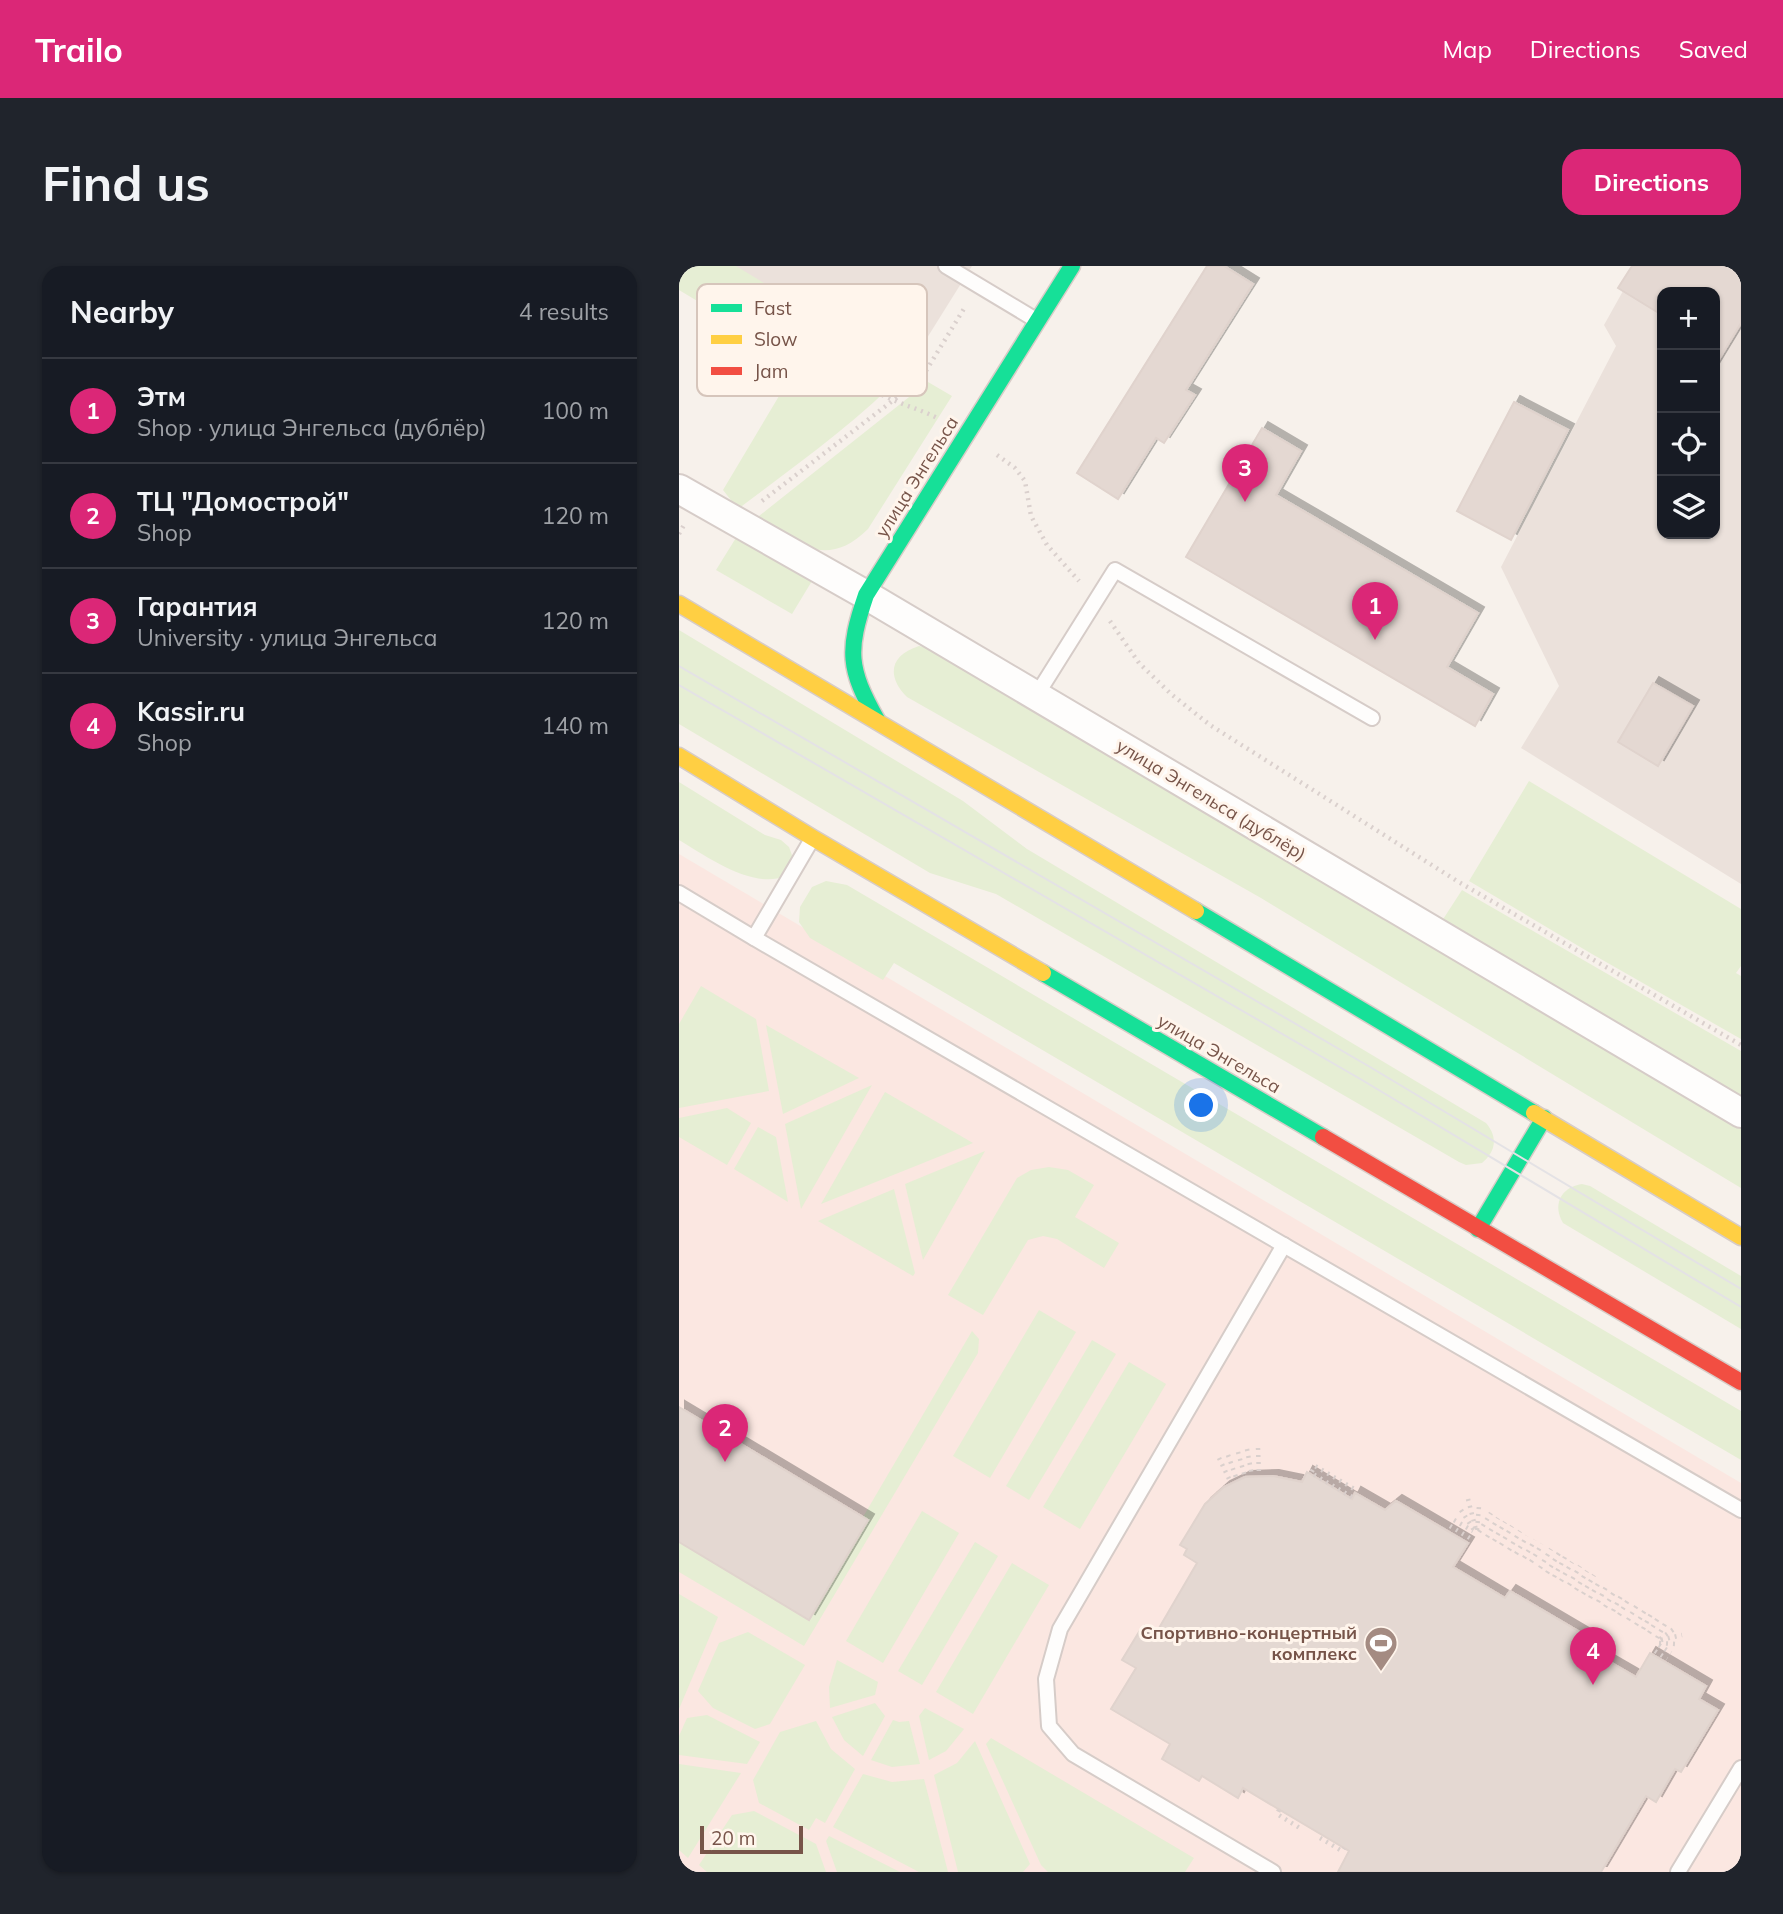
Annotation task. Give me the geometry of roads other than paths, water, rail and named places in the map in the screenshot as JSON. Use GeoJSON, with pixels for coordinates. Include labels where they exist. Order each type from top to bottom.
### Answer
{"type":"FeatureCollection","features":[{"type":"Feature","properties":{"kind":"main road","name":"улица Энгельса"},"geometry":{"type":"LineString","coordinates":[[877,720],[858,685],[852,655],[856,625],[866,595],[1072,266]]}},
{"type":"Feature","properties":{"kind":"main road"},"geometry":{"type":"LineString","coordinates":[[679,604],[1741,1237]]}},
{"type":"Feature","properties":{"kind":"main road","name":"улица Энгельса"},"geometry":{"type":"LineString","coordinates":[[679,756],[813,838],[1741,1382]]}},
{"type":"Feature","properties":{"kind":"main road"},"geometry":{"type":"LineString","coordinates":[[1478,1228],[1544,1118]]}},
{"type":"Feature","properties":{"kind":"street","name":"улица Энгельса (дублёр)"},"geometry":{"type":"LineString","coordinates":[[679,489],[866,595],[1741,1114]]}},
{"type":"Feature","properties":{"kind":"lane"},"geometry":{"type":"LineString","coordinates":[[946,266],[1038,320]]}},
{"type":"Feature","properties":{"kind":"lane"},"geometry":{"type":"LineString","coordinates":[[1036,696],[1115,570],[1372,718]]}},
{"type":"Feature","properties":{"kind":"lane"},"geometry":{"type":"LineString","coordinates":[[754,938],[813,838]]}},
{"type":"Feature","properties":{"kind":"lane"},"geometry":{"type":"LineString","coordinates":[[679,893],[1741,1510]]}},
{"type":"Feature","properties":{"kind":"lane"},"geometry":{"type":"LineString","coordinates":[[1273,1872],[1073,1754],[1049,1726],[1046,1679],[1061,1629],[1284,1245]]}},
{"type":"Feature","properties":{"kind":"lane"},"geometry":{"type":"LineString","coordinates":[[1678,1872],[1741,1768]]}},
{"type":"Feature","properties":{"kind":"tram line"},"geometry":{"type":"LineString","coordinates":[[679,666],[1370,1067],[1741,1289]]}},
{"type":"Feature","properties":{"kind":"tram line"},"geometry":{"type":"LineString","coordinates":[[679,685],[1362,1080],[1741,1307]]}},
{"type":"Feature","properties":{"kind":"place","name":"Гарантия"},"geometry":{"type":"Point","coordinates":[1245,502]}},
{"type":"Feature","properties":{"kind":"place","name":"Этм"},"geometry":{"type":"Point","coordinates":[1375,640]}},
{"type":"Feature","properties":{"kind":"place","name":"ТЦ \"Домострой\""},"geometry":{"type":"Point","coordinates":[725,1462]}},
{"type":"Feature","properties":{"kind":"place","name":"Спортивно-концертный комплекс"},"geometry":{"type":"Point","coordinates":[1381,1673]}},
{"type":"Feature","properties":{"kind":"place","name":"Kassir.ru"},"geometry":{"type":"Point","coordinates":[1593,1685]}}]}
